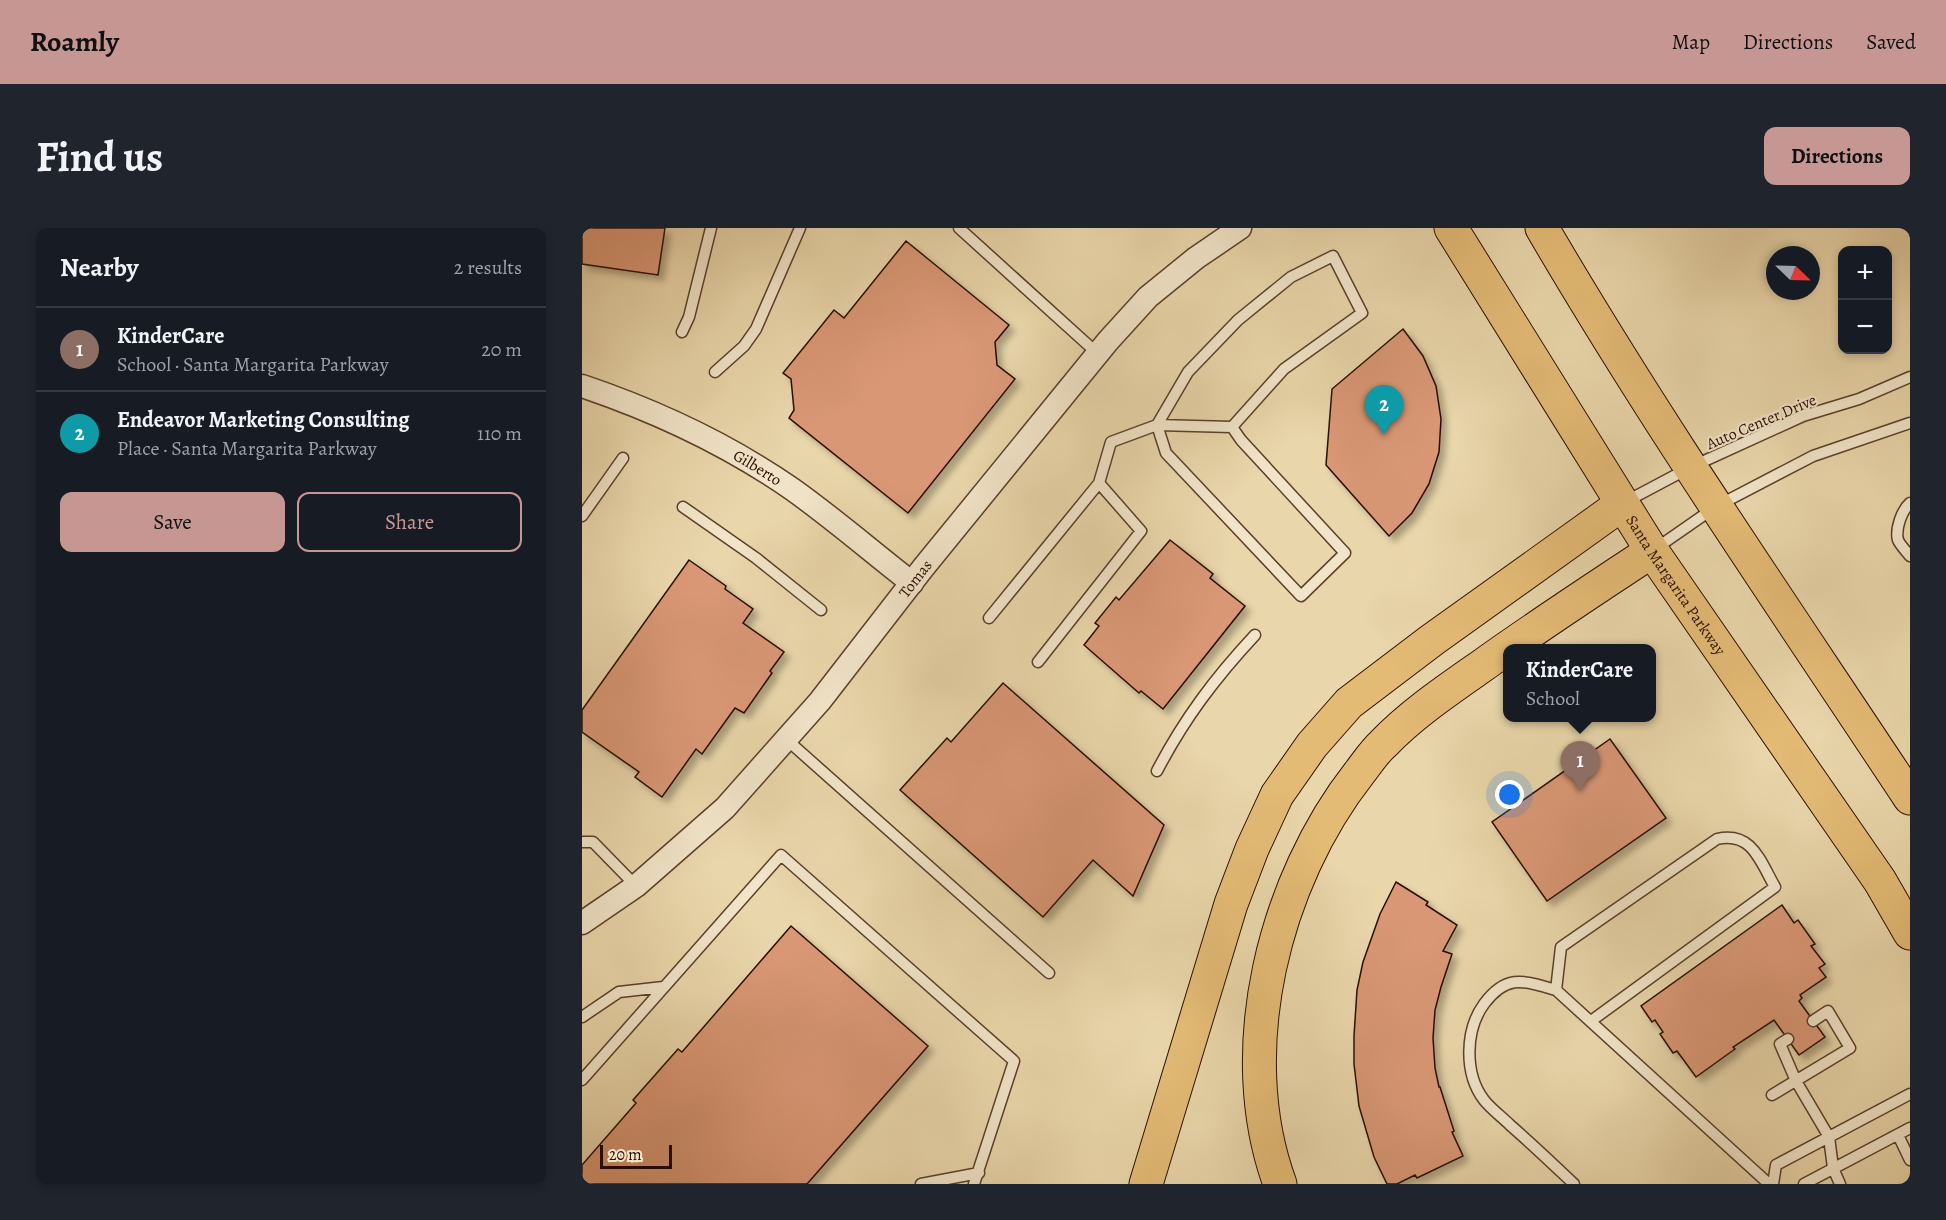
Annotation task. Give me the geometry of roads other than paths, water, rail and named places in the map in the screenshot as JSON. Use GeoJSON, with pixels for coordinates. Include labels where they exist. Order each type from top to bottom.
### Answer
{"type":"FeatureCollection","features":[{"type":"Feature","properties":{"kind":"main road","name":"Santa Margarita Parkway"},"geometry":{"type":"LineString","coordinates":[[1451,228],[1652,551],[1880,881],[1910,933]]}},
{"type":"Feature","properties":{"kind":"main road"},"geometry":{"type":"LineString","coordinates":[[1542,228],[1582,296],[1691,467],[1910,798]]}},
{"type":"Feature","properties":{"kind":"main road"},"geometry":{"type":"LineString","coordinates":[[1146,1184],[1231,904],[1252,849],[1277,795],[1312,745],[1349,703],[1432,640],[1622,504]]}},
{"type":"Feature","properties":{"kind":"main road"},"geometry":{"type":"LineString","coordinates":[[1512,644],[1652,551]]}},
{"type":"Feature","properties":{"kind":"main road"},"geometry":{"type":"LineString","coordinates":[[1280,1184],[1264,1128],[1260,1060],[1264,993],[1281,923],[1294,886],[1319,833],[1347,789],[1382,744],[1425,708],[1503,651]]}},
{"type":"Feature","properties":{"kind":"street","name":"Tomas"},"geometry":{"type":"LineString","coordinates":[[582,923],[636,886],[725,808],[820,701],[1097,353],[1148,297],[1196,258],[1240,228]]}},
{"type":"Feature","properties":{"kind":"street","name":"Gilberto"},"geometry":{"type":"LineString","coordinates":[[582,386],[643,407],[726,448],[792,489],[912,583]]}},
{"type":"Feature","properties":{"kind":"lane"},"geometry":{"type":"LineString","coordinates":[[682,332],[689,317],[711,228]]}},
{"type":"Feature","properties":{"kind":"lane"},"geometry":{"type":"LineString","coordinates":[[715,372],[744,346],[756,329],[800,228]]}},
{"type":"Feature","properties":{"kind":"lane"},"geometry":{"type":"LineString","coordinates":[[959,228],[1097,353]]}},
{"type":"Feature","properties":{"kind":"lane"},"geometry":{"type":"LineString","coordinates":[[1333,256],[1362,313],[1284,369],[1233,427],[1241,440],[1345,553],[1300,596],[1166,453],[1157,425],[1188,372],[1238,320],[1291,277],[1333,256]]}},
{"type":"Feature","properties":{"kind":"lane","name":"Auto Center Drive"},"geometry":{"type":"LineString","coordinates":[[1622,504],[1691,467],[1803,416],[1859,399],[1910,377]]}},
{"type":"Feature","properties":{"kind":"lane"},"geometry":{"type":"LineString","coordinates":[[1652,551],[1717,506],[1813,456],[1910,423]]}},
{"type":"Feature","properties":{"kind":"lane"},"geometry":{"type":"LineString","coordinates":[[989,618],[1099,483],[1111,442],[1157,425],[1233,427]]}},
{"type":"Feature","properties":{"kind":"lane"},"geometry":{"type":"LineString","coordinates":[[582,516],[623,458]]}},
{"type":"Feature","properties":{"kind":"lane"},"geometry":{"type":"LineString","coordinates":[[1038,662],[1141,531],[1099,483]]}},
{"type":"Feature","properties":{"kind":"lane"},"geometry":{"type":"LineString","coordinates":[[1910,503],[1906,506],[1899,522],[1898,540],[1910,556]]}},
{"type":"Feature","properties":{"kind":"lane"},"geometry":{"type":"LineString","coordinates":[[684,507],[756,558],[821,610]]}},
{"type":"Feature","properties":{"kind":"lane"},"geometry":{"type":"LineString","coordinates":[[1156,771],[1177,733],[1202,696],[1255,635]]}},
{"type":"Feature","properties":{"kind":"lane"},"geometry":{"type":"LineString","coordinates":[[786,739],[1049,973]]}},
{"type":"Feature","properties":{"kind":"lane"},"geometry":{"type":"LineString","coordinates":[[1556,990],[1561,946],[1718,839],[1731,836],[1744,841],[1755,851],[1774,887],[1591,1021]]}},
{"type":"Feature","properties":{"kind":"lane"},"geometry":{"type":"LineString","coordinates":[[582,842],[593,842],[636,886]]}},
{"type":"Feature","properties":{"kind":"lane"},"geometry":{"type":"LineString","coordinates":[[582,1080],[781,855],[1014,1061],[976,1179],[921,1184]]}},
{"type":"Feature","properties":{"kind":"lane"},"geometry":{"type":"LineString","coordinates":[[1574,1184],[1483,1099],[1473,1080],[1470,1062],[1472,1024],[1484,1004],[1502,986],[1520,980],[1556,990],[1771,1184],[1776,1165],[1910,1094]]}},
{"type":"Feature","properties":{"kind":"lane"},"geometry":{"type":"LineString","coordinates":[[582,1017],[619,992],[663,987]]}},
{"type":"Feature","properties":{"kind":"lane"},"geometry":{"type":"LineString","coordinates":[[1772,1095],[1850,1048],[1828,1011],[1814,1021]]}},
{"type":"Feature","properties":{"kind":"lane"},"geometry":{"type":"LineString","coordinates":[[1788,1039],[1780,1044],[1796,1081],[1829,1137],[1833,1168],[1840,1184]]}},
{"type":"Feature","properties":{"kind":"lane"},"geometry":{"type":"LineString","coordinates":[[1804,1184],[1910,1128]]}},
{"type":"Feature","properties":{"kind":"lane"},"geometry":{"type":"LineString","coordinates":[[1898,1135],[1910,1160]]}},
{"type":"Feature","properties":{"kind":"place","name":"Endeavor Marketing Consulting"},"geometry":{"type":"Point","coordinates":[1384,435]}},
{"type":"Feature","properties":{"kind":"place","name":"KinderCare"},"geometry":{"type":"Point","coordinates":[1580,791]}}]}
